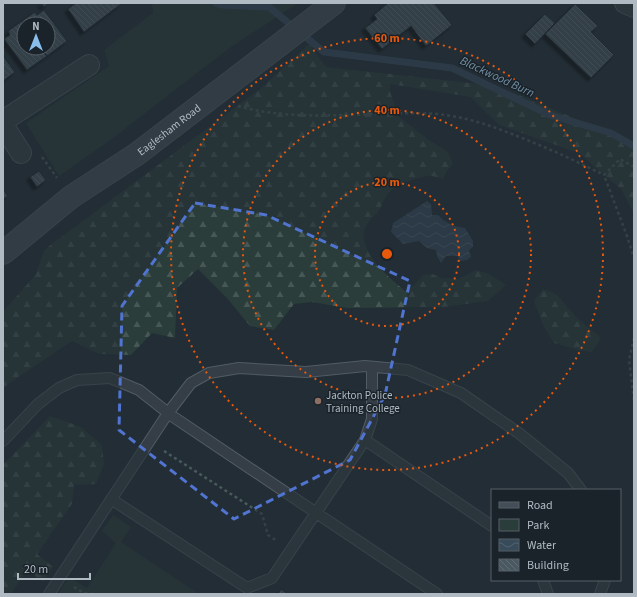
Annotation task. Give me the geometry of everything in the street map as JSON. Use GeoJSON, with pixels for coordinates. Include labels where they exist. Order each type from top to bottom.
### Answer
{"type":"FeatureCollection","features":[{"type":"Feature","properties":{"kind":"main road","name":"Eaglesham Road"},"geometry":{"type":"LineString","coordinates":[[3,253],[71,197],[136,154],[334,3]]}},
{"type":"Feature","properties":{"kind":"street"},"geometry":{"type":"LineString","coordinates":[[625,3],[634,7]]}},
{"type":"Feature","properties":{"kind":"street"},"geometry":{"type":"LineString","coordinates":[[3,120],[89,65]]}},
{"type":"Feature","properties":{"kind":"street"},"geometry":{"type":"LineString","coordinates":[[3,125],[21,153]]}},
{"type":"Feature","properties":{"kind":"lane"},"geometry":{"type":"LineString","coordinates":[[111,499],[248,588],[272,578],[315,512],[366,440],[372,419],[372,367]]}},
{"type":"Feature","properties":{"kind":"lane"},"geometry":{"type":"LineString","coordinates":[[48,594],[168,413],[191,383],[209,373],[239,368],[306,372],[372,367],[408,370],[461,393],[520,434],[568,473],[580,489]]}},
{"type":"Feature","properties":{"kind":"lane"},"geometry":{"type":"LineString","coordinates":[[3,441],[38,404],[59,388],[77,380],[110,378],[139,390],[168,413],[437,594]]}},
{"type":"Feature","properties":{"kind":"lane"},"geometry":{"type":"LineString","coordinates":[[366,440],[491,525]]}},
{"type":"Feature","properties":{"kind":"lane"},"geometry":{"type":"LineString","coordinates":[[543,581],[548,594]]}},
{"type":"Feature","properties":{"kind":"lane"},"geometry":{"type":"LineString","coordinates":[[600,594],[605,581]]}},
{"type":"Feature","properties":{"kind":"path"},"geometry":{"type":"LineString","coordinates":[[237,106],[255,111],[299,116],[439,114],[476,121],[533,142],[604,175],[634,258]]}},
{"type":"Feature","properties":{"kind":"path"},"geometry":{"type":"LineString","coordinates":[[21,153],[38,151],[71,197]]}},
{"type":"Feature","properties":{"kind":"path"},"geometry":{"type":"LineString","coordinates":[[604,175],[620,159],[634,167]]}},
{"type":"Feature","properties":{"kind":"path"},"geometry":{"type":"LineString","coordinates":[[634,338],[629,360],[634,401]]}},
{"type":"Feature","properties":{"kind":"path"},"geometry":{"type":"LineString","coordinates":[[149,441],[262,514],[268,535],[290,551]]}},
{"type":"Feature","properties":{"kind":"highlighted area"},"geometry":{"type":"Polygon","coordinates":[[[195,203],[266,215],[410,281],[385,395],[350,460],[234,519],[119,430],[122,306],[195,203]]]}},
{"type":"Feature","properties":{"kind":"green space"},"geometry":{"type":"Polygon","coordinates":[[[152,3],[216,3],[221,5],[259,6],[259,3],[298,3],[228,49],[113,138],[59,176],[26,123],[109,66],[104,50],[153,13],[152,3]]]}},
{"type":"Feature","properties":{"kind":"green space"},"geometry":{"type":"Polygon","coordinates":[[[216,3],[259,3],[260,6],[221,5],[216,3]]]}},
{"type":"Feature","properties":{"kind":"green space"},"geometry":{"type":"Polygon","coordinates":[[[309,44],[326,67],[497,86],[634,143],[634,214],[621,189],[579,153],[499,125],[471,97],[390,84],[390,91],[398,116],[429,140],[448,152],[453,164],[446,172],[443,179],[432,176],[414,179],[391,190],[379,211],[365,228],[364,239],[366,248],[380,268],[405,291],[415,284],[423,275],[432,274],[442,278],[458,279],[476,270],[489,274],[506,285],[488,301],[444,307],[347,308],[312,302],[294,304],[274,330],[250,326],[227,298],[198,269],[177,288],[175,338],[152,333],[131,355],[99,354],[72,341],[3,388],[3,312],[36,274],[44,250],[260,89],[309,44]]]}},
{"type":"Feature","properties":{"kind":"green space"},"geometry":{"type":"Polygon","coordinates":[[[543,289],[556,294],[577,318],[601,338],[592,352],[578,350],[554,343],[543,325],[534,301],[543,289]]]}},
{"type":"Feature","properties":{"kind":"green space"},"geometry":{"type":"Polygon","coordinates":[[[50,416],[81,427],[102,445],[104,464],[96,484],[74,485],[72,504],[37,554],[53,567],[43,582],[27,570],[11,594],[3,594],[3,465],[50,416]]]}},
{"type":"Feature","properties":{"kind":"green space"},"geometry":{"type":"Polygon","coordinates":[[[113,515],[131,527],[121,542],[199,594],[58,594],[69,577],[87,588],[116,543],[102,531],[113,515]]]}},
{"type":"Feature","properties":{"kind":"water"},"geometry":{"type":"Polygon","coordinates":[[[427,201],[431,204],[432,215],[438,215],[450,224],[465,228],[473,241],[473,247],[469,250],[471,257],[467,260],[460,261],[458,256],[446,256],[441,263],[437,256],[436,250],[427,248],[419,241],[403,244],[391,232],[393,223],[427,201]]]}},
{"type":"Feature","properties":{"kind":"building"},"geometry":{"type":"Polygon","coordinates":[[[41,3],[49,3],[44,7],[41,3]]]}},
{"type":"Feature","properties":{"kind":"building"},"geometry":{"type":"Polygon","coordinates":[[[76,3],[121,4],[84,32],[68,9],[76,3]]]}},
{"type":"Feature","properties":{"kind":"building"},"geometry":{"type":"Polygon","coordinates":[[[388,3],[434,3],[452,25],[426,46],[411,26],[382,49],[365,28],[377,19],[374,15],[388,3]]]}},
{"type":"Feature","properties":{"kind":"building"},"geometry":{"type":"Polygon","coordinates":[[[575,4],[598,26],[591,32],[614,55],[591,78],[545,34],[575,4]]]}},
{"type":"Feature","properties":{"kind":"building"},"geometry":{"type":"Polygon","coordinates":[[[44,10],[48,16],[29,16],[35,12],[37,15],[44,10]]]}},
{"type":"Feature","properties":{"kind":"building"},"geometry":{"type":"Polygon","coordinates":[[[545,14],[555,23],[535,44],[525,34],[545,14]]]}},
{"type":"Feature","properties":{"kind":"building"},"geometry":{"type":"Polygon","coordinates":[[[16,25],[16,55],[4,39],[10,35],[8,31],[16,25]]]}},
{"type":"Feature","properties":{"kind":"building"},"geometry":{"type":"Polygon","coordinates":[[[56,26],[67,41],[56,49],[56,26]]]}},
{"type":"Feature","properties":{"kind":"building"},"geometry":{"type":"Polygon","coordinates":[[[3,56],[15,72],[3,81],[3,56]]]}},
{"type":"Feature","properties":{"kind":"building"},"geometry":{"type":"Polygon","coordinates":[[[17,56],[47,56],[27,70],[17,56]]]}},
{"type":"Feature","properties":{"kind":"building"},"geometry":{"type":"Polygon","coordinates":[[[39,171],[46,180],[37,187],[30,177],[39,171]]]}},
{"type":"Feature","properties":{"kind":"building"},"geometry":{"type":"Polygon","coordinates":[[[3,189],[8,196],[3,199],[3,189]]]}},
{"type":"Feature","properties":{"kind":"building"},"geometry":{"type":"Polygon","coordinates":[[[281,589],[288,594],[278,594],[281,589]]]}},
{"type":"Feature","properties":{"kind":"waterway","name":"Blackwood Burn"},"geometry":{"type":"LineString","coordinates":[[216,3],[221,5],[269,7],[324,52],[452,68],[550,115],[611,133],[634,146]]}},
{"type":"Feature","properties":{"kind":"place","name":"Jackton Police Training College"},"geometry":{"type":"Point","coordinates":[318,401]}}]}
